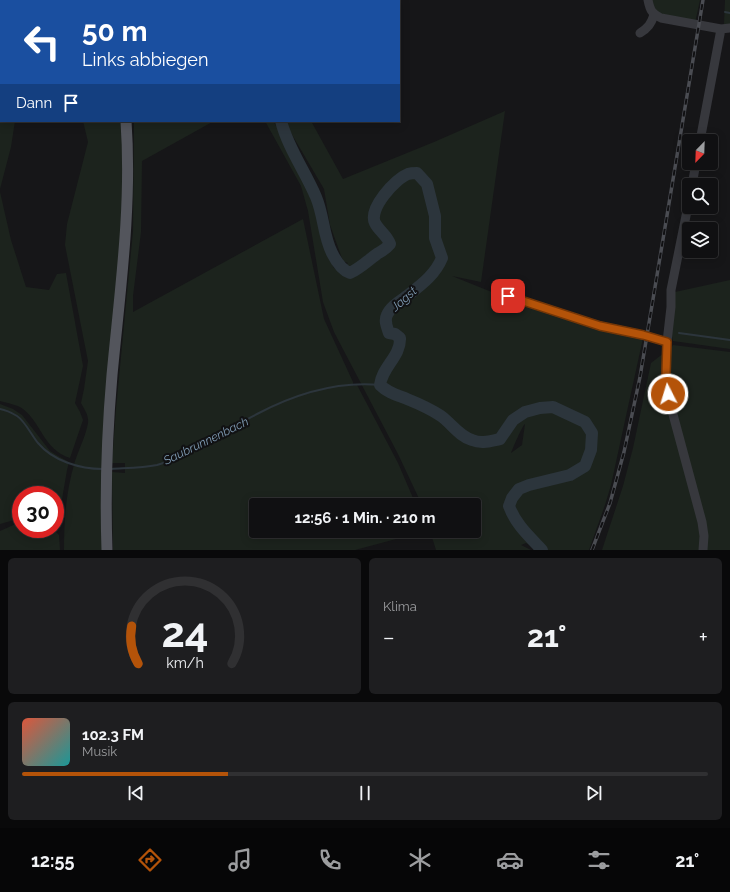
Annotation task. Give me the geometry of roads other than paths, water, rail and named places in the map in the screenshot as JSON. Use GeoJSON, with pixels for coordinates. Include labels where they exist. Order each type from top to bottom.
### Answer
{"type":"FeatureCollection","features":[{"type":"Feature","properties":{"kind":"main road"},"geometry":{"type":"LineString","coordinates":[[107,550],[106,479],[112,376],[126,234],[128,185],[126,122]]}},
{"type":"Feature","properties":{"kind":"street"},"geometry":{"type":"LineString","coordinates":[[648,0],[654,15],[661,18],[726,29],[702,134]]}},
{"type":"Feature","properties":{"kind":"street"},"geometry":{"type":"LineString","coordinates":[[640,33],[651,23],[654,15]]}},
{"type":"Feature","properties":{"kind":"street"},"geometry":{"type":"LineString","coordinates":[[686,214],[671,290],[666,374],[668,394],[702,522],[704,536],[703,550]]}},
{"type":"Feature","properties":{"kind":"street"},"geometry":{"type":"LineString","coordinates":[[508,296],[600,326],[643,335],[667,342]]}},
{"type":"Feature","properties":{"kind":"waterway"},"geometry":{"type":"LineString","coordinates":[[725,12],[730,13]]}},
{"type":"Feature","properties":{"kind":"waterway","name":"Jagst"},"geometry":{"type":"LineString","coordinates":[[281,122],[292,150],[316,197],[332,253],[344,270],[350,273],[384,250],[390,244],[375,223],[374,217],[375,210],[390,188],[396,182],[411,173],[417,173],[427,184],[435,216],[435,238],[442,258],[436,270],[417,288],[390,309],[386,317],[389,333],[395,334],[400,338],[400,344],[395,356],[381,379],[380,385],[389,392],[429,409],[445,419],[463,436],[479,442],[500,439],[513,420],[525,412],[540,408],[553,407],[585,422],[592,433],[591,450],[585,466],[570,475],[529,485],[519,489],[512,498],[509,506],[515,519],[542,550]]}},
{"type":"Feature","properties":{"kind":"waterway"},"geometry":{"type":"LineString","coordinates":[[679,333],[730,340]]}},
{"type":"Feature","properties":{"kind":"waterway","name":"Saubrunnenbach"},"geometry":{"type":"LineString","coordinates":[[111,469],[157,465],[196,448],[271,407],[286,400],[317,390],[348,385],[380,385]]}},
{"type":"Feature","properties":{"kind":"waterway","name":"Saubrunnenbach"},"geometry":{"type":"LineString","coordinates":[[0,409],[20,418],[38,443],[51,455],[76,466],[103,469]]}},
{"type":"Feature","properties":{"kind":"railway"},"geometry":{"type":"LineString","coordinates":[[592,550],[610,503],[624,452],[640,377],[703,0]]}}]}
